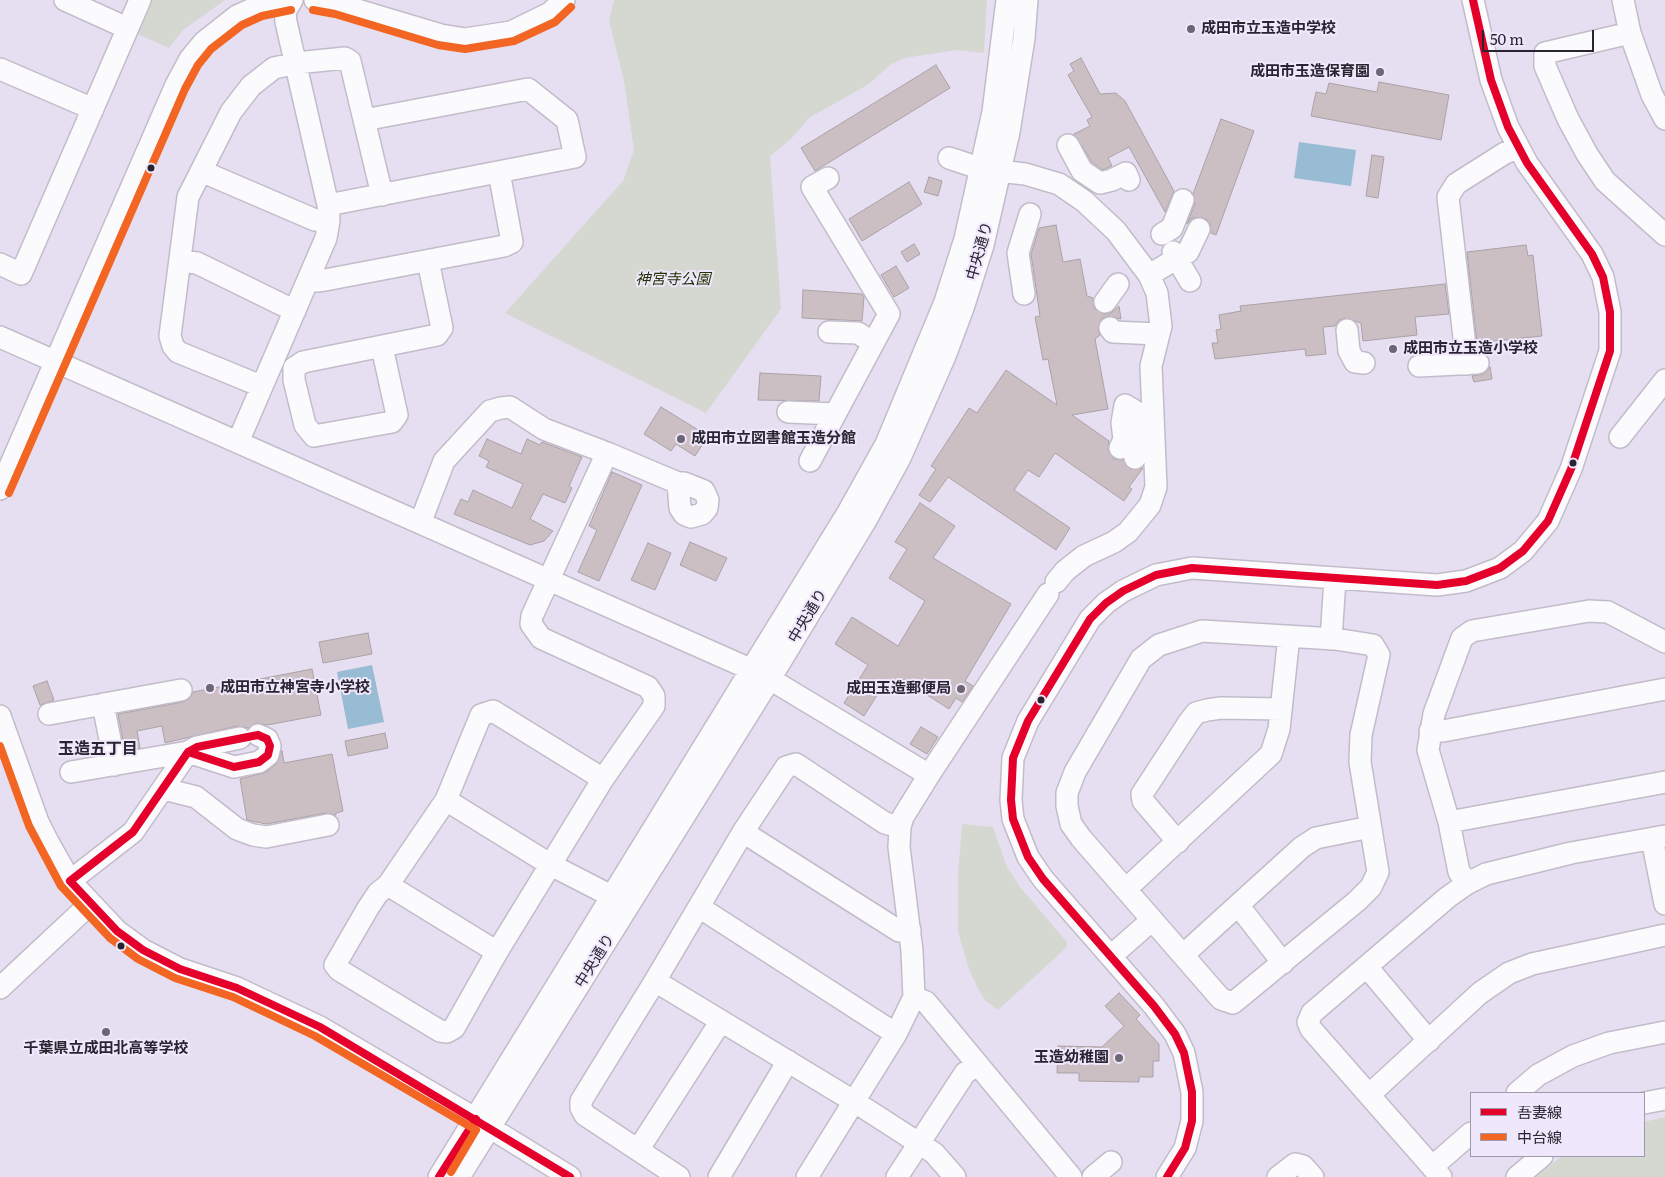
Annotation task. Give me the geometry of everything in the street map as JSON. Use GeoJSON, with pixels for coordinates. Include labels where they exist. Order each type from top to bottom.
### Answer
{"type":"FeatureCollection","features":[{"type":"Feature","properties":{"kind":"street"},"geometry":{"type":"LineString","coordinates":[[66,0],[127,28]]}},
{"type":"Feature","properties":{"kind":"street"},"geometry":{"type":"LineString","coordinates":[[0,264],[21,274],[140,0]]}},
{"type":"Feature","properties":{"kind":"street"},"geometry":{"type":"LineString","coordinates":[[238,442],[326,238],[329,213],[285,12],[291,0]]}},
{"type":"Feature","properties":{"kind":"street"},"geometry":{"type":"LineString","coordinates":[[0,489],[176,85],[190,59],[204,42],[237,16],[259,6],[291,0]]}},
{"type":"Feature","properties":{"kind":"street"},"geometry":{"type":"LineString","coordinates":[[315,0],[337,4],[440,35],[465,39],[511,32],[550,13],[564,0]]}},
{"type":"Feature","properties":{"kind":"street","name":"中央通り"},"geometry":{"type":"LineString","coordinates":[[440,1177],[483,1123],[621,901],[770,679],[866,520],[900,458],[924,405],[963,308],[983,245],[991,170],[993,112],[1007,0]]}},
{"type":"Feature","properties":{"kind":"street","name":"中央通り"},"geometry":{"type":"LineString","coordinates":[[621,901],[750,669],[847,514],[886,444],[945,302],[965,239],[991,170],[1016,90],[1027,0]]}},
{"type":"Feature","properties":{"kind":"street"},"geometry":{"type":"LineString","coordinates":[[1166,1177],[1185,1148],[1192,1121],[1192,1092],[1189,1070],[1175,1034],[1112,956],[1043,879],[1028,857],[1014,819],[1011,800],[1013,758],[1018,742],[1043,694],[1090,619],[1106,603],[1123,591],[1156,575],[1192,568],[1437,585],[1466,581],[1500,568],[1523,551],[1548,522],[1563,486],[1610,351],[1610,312],[1603,277],[1592,254],[1541,184],[1518,148],[1498,104],[1473,0]]}},
{"type":"Feature","properties":{"kind":"street"},"geometry":{"type":"LineString","coordinates":[[1623,0],[1630,33],[1652,95],[1664,115]]}},
{"type":"Feature","properties":{"kind":"street"},"geometry":{"type":"LineString","coordinates":[[1630,33],[1545,53],[1545,66],[1568,119],[1587,154],[1605,181],[1665,235]]}},
{"type":"Feature","properties":{"kind":"street"},"geometry":{"type":"LineString","coordinates":[[261,386],[178,352],[173,346],[170,336],[188,197],[243,94],[259,77],[274,68],[297,63],[346,58],[350,62],[382,194]]}},
{"type":"Feature","properties":{"kind":"street"},"geometry":{"type":"LineString","coordinates":[[0,69],[93,109]]}},
{"type":"Feature","properties":{"kind":"street"},"geometry":{"type":"LineString","coordinates":[[201,171],[315,220],[382,194],[575,157],[567,120],[528,90],[364,120]]}},
{"type":"Feature","properties":{"kind":"street"},"geometry":{"type":"LineString","coordinates":[[1068,144],[1082,171],[1100,183],[1112,180],[1126,173],[1129,180]]}},
{"type":"Feature","properties":{"kind":"street"},"geometry":{"type":"LineString","coordinates":[[1419,366],[1472,364],[1448,197],[1456,184],[1518,148]]}},
{"type":"Feature","properties":{"kind":"street"},"geometry":{"type":"LineString","coordinates":[[808,1177],[896,1034],[914,997],[915,981],[910,930],[899,847],[900,827],[903,817],[928,775],[1065,571],[1084,556],[1128,532],[1150,505],[1156,487],[1152,366],[1161,326],[1157,293],[1149,275],[1116,231],[1084,201],[1065,188],[1040,177],[991,170],[949,158]]}},
{"type":"Feature","properties":{"kind":"street"},"geometry":{"type":"LineString","coordinates":[[309,279],[325,280],[504,246],[512,242],[500,172]]}},
{"type":"Feature","properties":{"kind":"street"},"geometry":{"type":"LineString","coordinates":[[810,460],[889,314],[862,252],[812,187],[828,178]]}},
{"type":"Feature","properties":{"kind":"street"},"geometry":{"type":"LineString","coordinates":[[1162,234],[1172,228],[1183,200]]}},
{"type":"Feature","properties":{"kind":"street"},"geometry":{"type":"LineString","coordinates":[[1024,294],[1018,253],[1030,214]]}},
{"type":"Feature","properties":{"kind":"street"},"geometry":{"type":"LineString","coordinates":[[1149,275],[1181,266],[1188,252],[1206,231]]}},
{"type":"Feature","properties":{"kind":"street"},"geometry":{"type":"LineString","coordinates":[[294,368],[303,362],[437,335],[442,328],[428,260]]}},
{"type":"Feature","properties":{"kind":"street"},"geometry":{"type":"LineString","coordinates":[[180,261],[197,263],[295,311]]}},
{"type":"Feature","properties":{"kind":"street"},"geometry":{"type":"LineString","coordinates":[[1105,302],[1118,284]]}},
{"type":"Feature","properties":{"kind":"street"},"geometry":{"type":"LineString","coordinates":[[1110,328],[1114,332],[1159,334]]}},
{"type":"Feature","properties":{"kind":"street"},"geometry":{"type":"LineString","coordinates":[[1347,330],[1349,351],[1355,362],[1364,363]]}},
{"type":"Feature","properties":{"kind":"street"},"geometry":{"type":"LineString","coordinates":[[829,332],[858,333],[873,343]]}},
{"type":"Feature","properties":{"kind":"street"},"geometry":{"type":"LineString","coordinates":[[0,337],[420,521],[750,669],[770,679],[928,775]]}},
{"type":"Feature","properties":{"kind":"street"},"geometry":{"type":"LineString","coordinates":[[294,368],[294,380],[305,425],[314,436],[392,422],[397,415],[382,346]]}},
{"type":"Feature","properties":{"kind":"street"},"geometry":{"type":"LineString","coordinates":[[275,357],[294,368]]}},
{"type":"Feature","properties":{"kind":"street"},"geometry":{"type":"LineString","coordinates":[[1620,438],[1665,380]]}},
{"type":"Feature","properties":{"kind":"street"},"geometry":{"type":"LineString","coordinates":[[420,521],[444,461],[490,411],[510,407],[544,429],[678,483]]}},
{"type":"Feature","properties":{"kind":"street"},"geometry":{"type":"LineString","coordinates":[[788,412],[835,414]]}},
{"type":"Feature","properties":{"kind":"street"},"geometry":{"type":"LineString","coordinates":[[603,780],[493,711],[481,715],[446,800],[388,886],[378,893],[368,908],[335,965],[338,970],[440,1031],[447,1032],[454,1028],[497,952],[603,780],[654,706],[654,696],[648,687],[546,640],[536,632],[532,624],[532,616],[607,453]]}},
{"type":"Feature","properties":{"kind":"street"},"geometry":{"type":"LineString","coordinates":[[1331,639],[1335,579]]}},
{"type":"Feature","properties":{"kind":"street"},"geometry":{"type":"LineString","coordinates":[[1468,884],[1458,872],[1449,822],[1428,750],[1430,731],[1462,638],[1472,631],[1589,611],[1608,612],[1665,642]]}},
{"type":"Feature","properties":{"kind":"street"},"geometry":{"type":"LineString","coordinates":[[1202,631],[1289,636],[1373,645],[1379,655],[1360,735],[1360,762],[1378,872],[1371,887],[1332,924],[1233,1003],[1221,999],[1076,832],[1069,817],[1067,792],[1074,772],[1141,659],[1159,645],[1202,631]]}},
{"type":"Feature","properties":{"kind":"street"},"geometry":{"type":"LineString","coordinates":[[1126,890],[1272,754],[1279,729],[1289,636]]}},
{"type":"Feature","properties":{"kind":"street"},"geometry":{"type":"LineString","coordinates":[[1430,731],[1443,731],[1665,689]]}},
{"type":"Feature","properties":{"kind":"street"},"geometry":{"type":"LineString","coordinates":[[49,714],[181,690]]}},
{"type":"Feature","properties":{"kind":"street"},"geometry":{"type":"LineString","coordinates":[[103,704],[115,765]]}},
{"type":"Feature","properties":{"kind":"street"},"geometry":{"type":"LineString","coordinates":[[1178,842],[1143,801],[1142,794],[1189,722],[1196,713],[1206,710],[1221,708],[1281,709]]}},
{"type":"Feature","properties":{"kind":"street"},"geometry":{"type":"LineString","coordinates":[[0,716],[38,822],[70,881],[117,931],[143,950],[180,968],[237,988],[320,1027],[483,1123],[570,1177]]}},
{"type":"Feature","properties":{"kind":"street"},"geometry":{"type":"LineString","coordinates":[[71,772],[188,752],[197,747],[249,737],[267,739],[270,746],[268,755],[260,762],[234,767],[188,752]]}},
{"type":"Feature","properties":{"kind":"street"},"geometry":{"type":"LineString","coordinates":[[70,881],[133,832],[188,752]]}},
{"type":"Feature","properties":{"kind":"street"},"geometry":{"type":"LineString","coordinates":[[679,1177],[585,1115],[581,1108],[581,1101],[700,907],[743,832],[786,767],[796,764],[885,823],[900,827]]}},
{"type":"Feature","properties":{"kind":"street"},"geometry":{"type":"LineString","coordinates":[[1449,822],[1665,782]]}},
{"type":"Feature","properties":{"kind":"street"},"geometry":{"type":"LineString","coordinates":[[164,789],[196,796],[237,830],[253,835],[266,836],[328,825]]}},
{"type":"Feature","properties":{"kind":"street"},"geometry":{"type":"LineString","coordinates":[[446,800],[551,865],[621,901]]}},
{"type":"Feature","properties":{"kind":"street"},"geometry":{"type":"LineString","coordinates":[[1183,955],[1302,847],[1316,838],[1370,827]]}},
{"type":"Feature","properties":{"kind":"street"},"geometry":{"type":"LineString","coordinates":[[743,832],[899,931],[910,930]]}},
{"type":"Feature","properties":{"kind":"street"},"geometry":{"type":"LineString","coordinates":[[1470,1134],[1436,1172],[1370,1094],[1311,1029],[1308,1022],[1312,1013],[1448,897],[1486,874],[1571,853],[1659,838],[1665,904]]}},
{"type":"Feature","properties":{"kind":"street"},"geometry":{"type":"LineString","coordinates":[[388,886],[497,952]]}},
{"type":"Feature","properties":{"kind":"street"},"geometry":{"type":"LineString","coordinates":[[0,988],[90,904]]}},
{"type":"Feature","properties":{"kind":"street"},"geometry":{"type":"LineString","coordinates":[[1238,905],[1283,963]]}},
{"type":"Feature","properties":{"kind":"street"},"geometry":{"type":"LineString","coordinates":[[700,907],[896,1034]]}},
{"type":"Feature","properties":{"kind":"street"},"geometry":{"type":"LineString","coordinates":[[1112,956],[1152,920]]}},
{"type":"Feature","properties":{"kind":"street"},"geometry":{"type":"LineString","coordinates":[[1370,1094],[1480,994],[1509,973],[1532,964],[1665,935]]}},
{"type":"Feature","properties":{"kind":"street"},"geometry":{"type":"LineString","coordinates":[[1367,967],[1429,1041]]}},
{"type":"Feature","properties":{"kind":"street"},"geometry":{"type":"LineString","coordinates":[[655,981],[855,1102],[934,1153],[955,1177]]}},
{"type":"Feature","properties":{"kind":"street"},"geometry":{"type":"LineString","coordinates":[[914,997],[926,1002],[1071,1177]]}},
{"type":"Feature","properties":{"kind":"street"},"geometry":{"type":"LineString","coordinates":[[638,1150],[721,1022]]}},
{"type":"Feature","properties":{"kind":"street"},"geometry":{"type":"LineString","coordinates":[[1518,1092],[1538,1076],[1574,1056],[1609,1043],[1665,1032]]}},
{"type":"Feature","properties":{"kind":"street"},"geometry":{"type":"LineString","coordinates":[[719,1177],[788,1062]]}},
{"type":"Feature","properties":{"kind":"street"},"geometry":{"type":"LineString","coordinates":[[897,1177],[966,1073],[977,1064]]}},
{"type":"Feature","properties":{"kind":"street"},"geometry":{"type":"LineString","coordinates":[[1645,1103],[1665,1099]]}},
{"type":"Feature","properties":{"kind":"street","name":"中央通り"},"geometry":{"type":"LineString","coordinates":[[459,1177],[483,1123]]}},
{"type":"Feature","properties":{"kind":"street"},"geometry":{"type":"LineString","coordinates":[[1517,1177],[1541,1157]]}},
{"type":"Feature","properties":{"kind":"street"},"geometry":{"type":"LineString","coordinates":[[1093,1177],[1111,1162]]}},
{"type":"Feature","properties":{"kind":"street"},"geometry":{"type":"LineString","coordinates":[[1278,1177],[1295,1164],[1303,1166],[1313,1177]]}},
{"type":"Feature","properties":{"kind":"green space"},"geometry":{"type":"Polygon","coordinates":[[[152,0],[225,0],[183,30],[169,48],[138,34],[152,0]]]}},
{"type":"Feature","properties":{"kind":"green space","name":"神宮寺公園"},"geometry":{"type":"Polygon","coordinates":[[[614,0],[987,0],[984,53],[956,50],[905,58],[891,64],[869,84],[809,118],[791,139],[770,156],[781,309],[706,413],[505,313],[623,181],[634,150],[624,81],[609,21],[614,0]]]}},
{"type":"Feature","properties":{"kind":"green space"},"geometry":{"type":"Polygon","coordinates":[[[962,824],[993,827],[1007,867],[1020,887],[1067,942],[1066,948],[998,1010],[986,1001],[978,989],[969,969],[958,932],[958,875],[962,824]]]}},
{"type":"Feature","properties":{"kind":"green space"},"geometry":{"type":"Polygon","coordinates":[[[1665,1117],[1665,1177],[1535,1177],[1561,1157],[1645,1157],[1645,1122],[1665,1117]]]}},
{"type":"Feature","properties":{"kind":"water"},"geometry":{"type":"Polygon","coordinates":[[[1299,142],[1356,150],[1351,186],[1294,178],[1299,142]]]}},
{"type":"Feature","properties":{"kind":"water"},"geometry":{"type":"Polygon","coordinates":[[[372,665],[384,722],[348,729],[337,672],[372,665]]]}},
{"type":"Feature","properties":{"kind":"building"},"geometry":{"type":"Polygon","coordinates":[[[1081,58],[1100,94],[1116,93],[1125,101],[1174,191],[1165,212],[1129,147],[1108,158],[1112,166],[1102,170],[1092,162],[1074,134],[1090,126],[1087,120],[1092,117],[1068,75],[1074,71],[1070,64],[1081,58]]]}},
{"type":"Feature","properties":{"kind":"building"},"geometry":{"type":"Polygon","coordinates":[[[936,65],[950,88],[815,171],[801,148],[936,65]]]}},
{"type":"Feature","properties":{"kind":"building"},"geometry":{"type":"Polygon","coordinates":[[[1379,82],[1449,95],[1441,140],[1311,116],[1316,92],[1326,94],[1329,83],[1377,92],[1379,82]]]}},
{"type":"Feature","properties":{"kind":"building"},"geometry":{"type":"Polygon","coordinates":[[[1221,119],[1254,131],[1216,235],[1211,233],[1210,222],[1204,218],[1192,218],[1187,224],[1195,204],[1193,194],[1221,119]]]}},
{"type":"Feature","properties":{"kind":"building"},"geometry":{"type":"Polygon","coordinates":[[[1372,155],[1384,157],[1378,198],[1366,196],[1372,155]]]}},
{"type":"Feature","properties":{"kind":"building"},"geometry":{"type":"Polygon","coordinates":[[[929,177],[942,181],[938,196],[924,192],[929,177]]]}},
{"type":"Feature","properties":{"kind":"building"},"geometry":{"type":"Polygon","coordinates":[[[909,182],[922,204],[862,241],[849,219],[909,182]]]}},
{"type":"Feature","properties":{"kind":"building"},"geometry":{"type":"Polygon","coordinates":[[[1056,225],[1063,262],[1080,259],[1087,296],[1093,298],[1094,308],[1104,314],[1111,313],[1119,306],[1121,319],[1109,316],[1102,318],[1098,329],[1100,335],[1095,339],[1108,409],[1072,415],[1109,441],[1108,450],[1114,459],[1123,460],[1130,469],[1143,468],[1129,487],[1132,489],[1124,501],[1055,453],[1039,477],[1028,470],[1014,490],[1070,528],[1056,550],[948,477],[930,502],[919,495],[936,469],[931,466],[969,408],[977,413],[1006,370],[1057,405],[1048,359],[1043,360],[1035,317],[1040,316],[1031,254],[1039,228],[1056,225]]]}},
{"type":"Feature","properties":{"kind":"building"},"geometry":{"type":"Polygon","coordinates":[[[914,244],[920,254],[907,262],[901,252],[914,244]]]}},
{"type":"Feature","properties":{"kind":"building"},"geometry":{"type":"Polygon","coordinates":[[[1526,245],[1528,256],[1533,255],[1542,336],[1477,343],[1467,252],[1526,245]]]}},
{"type":"Feature","properties":{"kind":"building"},"geometry":{"type":"Polygon","coordinates":[[[896,266],[909,288],[894,297],[881,275],[896,266]]]}},
{"type":"Feature","properties":{"kind":"building"},"geometry":{"type":"Polygon","coordinates":[[[1445,284],[1449,314],[1415,317],[1417,335],[1363,341],[1361,323],[1345,318],[1339,320],[1335,326],[1323,327],[1326,354],[1306,356],[1305,349],[1215,359],[1212,343],[1218,343],[1216,330],[1221,329],[1219,315],[1241,311],[1240,306],[1445,284]]]}},
{"type":"Feature","properties":{"kind":"building"},"geometry":{"type":"Polygon","coordinates":[[[803,290],[862,294],[864,297],[862,321],[802,318],[803,290]]]}},
{"type":"Feature","properties":{"kind":"building"},"geometry":{"type":"Polygon","coordinates":[[[1490,367],[1492,379],[1474,382],[1472,376],[1484,374],[1490,367]]]}},
{"type":"Feature","properties":{"kind":"building"},"geometry":{"type":"Polygon","coordinates":[[[760,373],[821,376],[819,401],[758,400],[760,373]]]}},
{"type":"Feature","properties":{"kind":"building"},"geometry":{"type":"Polygon","coordinates":[[[661,407],[708,436],[695,456],[676,444],[671,451],[644,434],[661,407]]]}},
{"type":"Feature","properties":{"kind":"building"},"geometry":{"type":"Polygon","coordinates":[[[487,439],[521,454],[527,439],[540,445],[542,442],[582,457],[569,486],[572,488],[565,503],[543,494],[530,519],[553,531],[544,541],[530,545],[454,514],[461,499],[468,502],[473,490],[512,508],[523,484],[486,467],[489,461],[479,456],[487,439]]]}},
{"type":"Feature","properties":{"kind":"building"},"geometry":{"type":"Polygon","coordinates":[[[612,472],[642,485],[599,581],[578,572],[597,530],[589,526],[612,472]]]}},
{"type":"Feature","properties":{"kind":"building"},"geometry":{"type":"Polygon","coordinates":[[[920,503],[955,526],[933,558],[1011,604],[965,681],[973,686],[962,702],[956,698],[949,709],[901,678],[894,690],[884,684],[864,716],[844,703],[868,665],[835,644],[852,617],[898,646],[925,601],[889,578],[907,549],[895,542],[920,503]]]}},
{"type":"Feature","properties":{"kind":"building"},"geometry":{"type":"Polygon","coordinates":[[[690,542],[727,558],[716,581],[680,565],[690,542]]]}},
{"type":"Feature","properties":{"kind":"building"},"geometry":{"type":"Polygon","coordinates":[[[648,543],[671,553],[655,590],[631,580],[648,543]]]}},
{"type":"Feature","properties":{"kind":"building"},"geometry":{"type":"Polygon","coordinates":[[[368,633],[372,654],[323,663],[319,642],[368,633]]]}},
{"type":"Feature","properties":{"kind":"building"},"geometry":{"type":"Polygon","coordinates":[[[312,669],[321,715],[267,725],[256,723],[248,728],[237,726],[165,743],[162,726],[137,731],[140,748],[125,750],[118,714],[183,702],[189,699],[193,692],[312,669]]]}},
{"type":"Feature","properties":{"kind":"building"},"geometry":{"type":"Polygon","coordinates":[[[47,681],[54,700],[40,705],[33,686],[47,681]]]}},
{"type":"Feature","properties":{"kind":"building"},"geometry":{"type":"Polygon","coordinates":[[[921,727],[938,737],[927,754],[910,744],[921,727]]]}},
{"type":"Feature","properties":{"kind":"building"},"geometry":{"type":"Polygon","coordinates":[[[385,733],[388,748],[348,756],[345,741],[385,733]]]}},
{"type":"Feature","properties":{"kind":"building"},"geometry":{"type":"Polygon","coordinates":[[[282,751],[284,763],[332,754],[343,811],[336,813],[336,815],[326,813],[266,824],[247,820],[240,779],[267,772],[276,764],[282,751]]]}},
{"type":"Feature","properties":{"kind":"building"},"geometry":{"type":"Polygon","coordinates":[[[1119,993],[1140,1015],[1136,1019],[1159,1044],[1159,1061],[1153,1061],[1153,1077],[1139,1077],[1139,1082],[1079,1081],[1079,1073],[1057,1073],[1058,1046],[1102,1047],[1124,1026],[1105,1006],[1119,993]]]}},
{"type":"Feature","properties":{"kind":"transit line","name":"吾妻線"},"geometry":{"type":"LineString","coordinates":[[1167,1177],[1185,1148],[1192,1121],[1192,1092],[1184,1053],[1175,1034],[1154,1006],[1043,879],[1028,857],[1013,819],[1011,800],[1013,758],[1028,721],[1090,619],[1106,603],[1123,591],[1156,575],[1192,568],[1437,585],[1466,581],[1500,568],[1523,551],[1548,521],[1571,469],[1610,351],[1610,312],[1603,277],[1592,254],[1527,163],[1508,127],[1491,80],[1473,0]]}},
{"type":"Feature","properties":{"kind":"transit line","name":"中台線"},"geometry":{"type":"LineString","coordinates":[[313,10],[335,14],[438,45],[465,49],[514,41],[555,22],[571,7]]}},
{"type":"Feature","properties":{"kind":"transit line","name":"中台線"},"geometry":{"type":"LineString","coordinates":[[9,493],[185,89],[198,65],[211,49],[242,25],[262,16],[291,10]]}},
{"type":"Feature","properties":{"kind":"transit line","name":"吾妻線"},"geometry":{"type":"LineString","coordinates":[[258,735],[267,739],[270,746],[268,755],[259,762],[234,767],[188,752],[197,747],[258,735]]}},
{"type":"Feature","properties":{"kind":"transit line","name":"中台線"},"geometry":{"type":"LineString","coordinates":[[0,746],[29,826],[61,886],[110,938],[138,959],[175,978],[233,997],[315,1036],[476,1130],[451,1172]]}},
{"type":"Feature","properties":{"kind":"transit line","name":"吾妻線"},"geometry":{"type":"LineString","coordinates":[[70,881],[133,832],[188,752]]}},
{"type":"Feature","properties":{"kind":"transit line","name":"吾妻線"},"geometry":{"type":"LineString","coordinates":[[70,881],[117,931],[143,950],[180,969],[237,988],[320,1027],[570,1177]]}},
{"type":"Feature","properties":{"kind":"transit line","name":"吾妻線"},"geometry":{"type":"LineString","coordinates":[[439,1177],[476,1119]]}},
{"type":"Feature","properties":{"kind":"place","name":"成田市立玉造中学校"},"geometry":{"type":"Point","coordinates":[1191,29]}},
{"type":"Feature","properties":{"kind":"place","name":"成田市玉造保育園"},"geometry":{"type":"Point","coordinates":[1380,72]}},
{"type":"Feature","properties":{"kind":"place","name":"成田市立玉造小学校"},"geometry":{"type":"Point","coordinates":[1393,349]}},
{"type":"Feature","properties":{"kind":"place","name":"成田市立図書館玉造分館"},"geometry":{"type":"Point","coordinates":[681,439]}},
{"type":"Feature","properties":{"kind":"place","name":"成田市立神宮寺小学校"},"geometry":{"type":"Point","coordinates":[210,688]}},
{"type":"Feature","properties":{"kind":"place","name":"成田玉造郵便局"},"geometry":{"type":"Point","coordinates":[961,689]}},
{"type":"Feature","properties":{"kind":"place","name":"千葉県立成田北高等学校"},"geometry":{"type":"Point","coordinates":[106,1032]}},
{"type":"Feature","properties":{"kind":"place","name":"玉造幼稚園"},"geometry":{"type":"Point","coordinates":[1119,1058]}},
{"type":"Feature","properties":{"kind":"district","name":"玉造五丁目"},"geometry":{"type":"Point","coordinates":[98,749]}}]}
